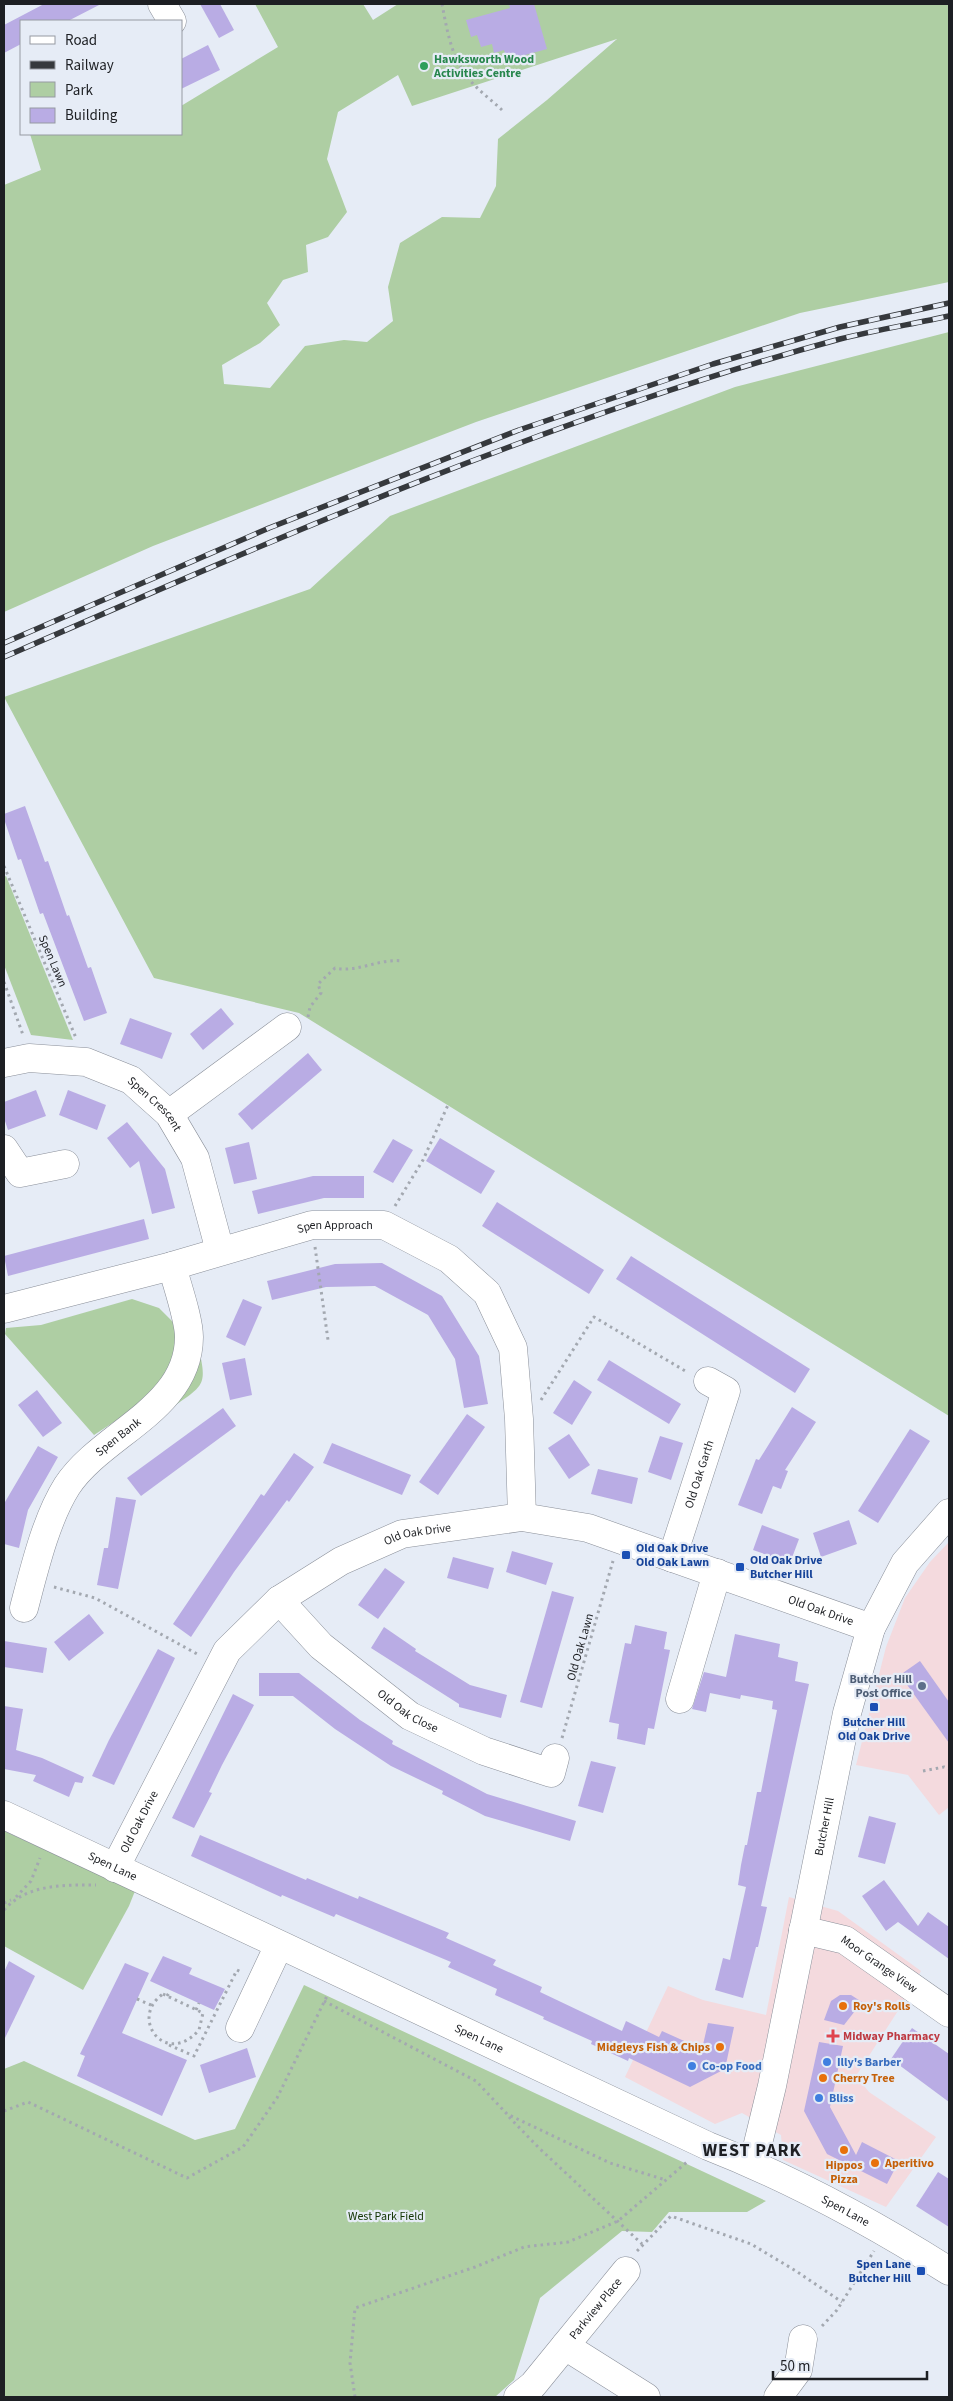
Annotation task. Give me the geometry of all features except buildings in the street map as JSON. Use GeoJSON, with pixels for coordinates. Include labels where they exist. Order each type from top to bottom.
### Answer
{"type":"FeatureCollection","features":[{"type":"Feature","properties":{"kind":"street"},"geometry":{"type":"LineString","coordinates":[[162,4],[171,20]]}},
{"type":"Feature","properties":{"kind":"street"},"geometry":{"type":"LineString","coordinates":[[169,1114],[287,1027]]}},
{"type":"Feature","properties":{"kind":"street","name":"Spen Crescent"},"geometry":{"type":"LineString","coordinates":[[4,1063],[32,1059],[86,1062],[131,1080],[169,1114],[195,1158],[220,1251]]}},
{"type":"Feature","properties":{"kind":"street"},"geometry":{"type":"LineString","coordinates":[[4,1148],[20,1173],[65,1164]]}},
{"type":"Feature","properties":{"kind":"street","name":"Spen Approach"},"geometry":{"type":"LineString","coordinates":[[4,1309],[172,1266],[312,1225],[384,1225],[449,1259],[487,1293],[513,1348],[519,1419],[522,1517]]}},
{"type":"Feature","properties":{"kind":"street","name":"Spen Bank"},"geometry":{"type":"LineString","coordinates":[[24,1608],[43,1538],[67,1486],[96,1454],[152,1409],[175,1385],[186,1362],[189,1336],[172,1266]]}},
{"type":"Feature","properties":{"kind":"street","name":"Old Oak Garth"},"geometry":{"type":"LineString","coordinates":[[672,1558],[726,1391]]}},
{"type":"Feature","properties":{"kind":"street","name":"Butcher Hill"},"geometry":{"type":"LineString","coordinates":[[753,2164],[772,2086],[847,1713],[871,1628],[905,1563],[949,1513]]}},
{"type":"Feature","properties":{"kind":"street","name":"Old Oak Drive"},"geometry":{"type":"LineString","coordinates":[[109,1876],[227,1651],[279,1600],[340,1561],[402,1534],[522,1517],[588,1528],[871,1628]]}},
{"type":"Feature","properties":{"kind":"street"},"geometry":{"type":"LineString","coordinates":[[680,1700],[717,1573]]}},
{"type":"Feature","properties":{"kind":"street","name":"Old Oak Close"},"geometry":{"type":"LineString","coordinates":[[279,1600],[321,1646],[410,1716],[484,1751],[550,1772],[555,1758]]}},
{"type":"Feature","properties":{"kind":"street","name":"Spen Lane"},"geometry":{"type":"LineString","coordinates":[[4,1815],[109,1876],[279,1945],[708,2146],[753,2164],[886,2231],[949,2271]]}},
{"type":"Feature","properties":{"kind":"street","name":"Moor Grange View"},"geometry":{"type":"LineString","coordinates":[[803,1930],[845,1940],[949,2014]]}},
{"type":"Feature","properties":{"kind":"street"},"geometry":{"type":"LineString","coordinates":[[240,2028],[279,1945]]}},
{"type":"Feature","properties":{"kind":"street","name":"Parkview Place"},"geometry":{"type":"LineString","coordinates":[[518,2397],[533,2385],[626,2271]]}},
{"type":"Feature","properties":{"kind":"street"},"geometry":{"type":"LineString","coordinates":[[778,2397],[798,2370],[803,2339]]}},
{"type":"Feature","properties":{"kind":"street","name":"Parkview Place"},"geometry":{"type":"LineString","coordinates":[[565,2346],[646,2397]]}},
{"type":"Feature","properties":{"kind":"path"},"geometry":{"type":"LineString","coordinates":[[442,4],[448,34],[461,67],[475,85],[502,110]]}},
{"type":"Feature","properties":{"kind":"path","name":"Spen Lawn"},"geometry":{"type":"LineString","coordinates":[[4,866],[86,1062]]}},
{"type":"Feature","properties":{"kind":"path"},"geometry":{"type":"LineString","coordinates":[[287,1027],[296,1030],[300,1029],[308,1018],[310,1007],[320,993],[318,984],[335,968],[348,971],[393,960],[403,961]]}},
{"type":"Feature","properties":{"kind":"path"},"geometry":{"type":"LineString","coordinates":[[4,982],[32,1059]]}},
{"type":"Feature","properties":{"kind":"path"},"geometry":{"type":"LineString","coordinates":[[384,1225],[423,1160],[448,1105]]}},
{"type":"Feature","properties":{"kind":"path"},"geometry":{"type":"LineString","coordinates":[[312,1225],[328,1340]]}},
{"type":"Feature","properties":{"kind":"path"},"geometry":{"type":"LineString","coordinates":[[519,1419],[539,1404],[594,1317],[678,1367],[726,1391]]}},
{"type":"Feature","properties":{"kind":"path","name":"Old Oak Lawn"},"geometry":{"type":"LineString","coordinates":[[555,1758],[620,1539]]}},
{"type":"Feature","properties":{"kind":"path"},"geometry":{"type":"LineString","coordinates":[[31,1580],[95,1598],[220,1666]]}},
{"type":"Feature","properties":{"kind":"path"},"geometry":{"type":"LineString","coordinates":[[923,1771],[944,1767],[949,1769]]}},
{"type":"Feature","properties":{"kind":"path"},"geometry":{"type":"LineString","coordinates":[[4,1910],[31,1881],[41,1855]]}},
{"type":"Feature","properties":{"kind":"path"},"geometry":{"type":"LineString","coordinates":[[4,1903],[34,1890],[109,1876]]}},
{"type":"Feature","properties":{"kind":"path"},"geometry":{"type":"LineString","coordinates":[[167,2044],[182,2043],[199,2030],[203,2013],[163,1994],[151,2005],[148,2015],[150,2025],[161,2041],[167,2044],[194,2056],[237,1970],[244,1973]]}},
{"type":"Feature","properties":{"kind":"path"},"geometry":{"type":"LineString","coordinates":[[4,2111],[28,2102],[187,2178],[243,2147],[277,2098],[330,1989]]}},
{"type":"Feature","properties":{"kind":"path"},"geometry":{"type":"LineString","coordinates":[[167,1996],[170,1991]]}},
{"type":"Feature","properties":{"kind":"path"},"geometry":{"type":"LineString","coordinates":[[137,1999],[151,2005]]}},
{"type":"Feature","properties":{"kind":"path"},"geometry":{"type":"LineString","coordinates":[[324,2001],[476,2081],[539,2148],[642,2244]]}},
{"type":"Feature","properties":{"kind":"path"},"geometry":{"type":"LineString","coordinates":[[196,2010],[199,2003]]}},
{"type":"Feature","properties":{"kind":"path"},"geometry":{"type":"LineString","coordinates":[[199,2030],[206,2032]]}},
{"type":"Feature","properties":{"kind":"path"},"geometry":{"type":"LineString","coordinates":[[507,2114],[610,2163],[666,2180]]}},
{"type":"Feature","properties":{"kind":"path"},"geometry":{"type":"LineString","coordinates":[[355,2397],[350,2363],[355,2308],[475,2267],[524,2247],[568,2242],[618,2221],[708,2146]]}},
{"type":"Feature","properties":{"kind":"path"},"geometry":{"type":"LineString","coordinates":[[626,2271],[642,2244],[671,2216],[751,2244],[842,2302]]}},
{"type":"Feature","properties":{"kind":"path"},"geometry":{"type":"LineString","coordinates":[[803,2339],[820,2328],[842,2302],[886,2231]]}},
{"type":"Feature","properties":{"kind":"shaded area"},"geometry":{"type":"Polygon","coordinates":[[[949,1542],[949,1807],[939,1815],[908,1775],[856,1765],[886,1647],[905,1598],[930,1562],[949,1542]]]}},
{"type":"Feature","properties":{"kind":"shaded area"},"geometry":{"type":"Polygon","coordinates":[[[789,1897],[838,1911],[921,1971],[903,2003],[856,2076],[869,2092],[936,2137],[886,2207],[783,2160],[781,2135],[742,2113],[715,2124],[625,2077],[668,1986],[703,2000],[766,2015],[789,1897]]]}},
{"type":"Feature","properties":{"kind":"green space"},"geometry":{"type":"Polygon","coordinates":[[[255,4],[363,4],[373,20],[398,4],[949,4],[949,282],[800,313],[476,422],[153,546],[4,612],[4,185],[41,170],[30,135],[182,135],[182,105],[278,47],[255,4]],[[617,39],[412,106],[398,75],[338,112],[327,159],[347,212],[328,237],[306,245],[308,272],[283,280],[267,303],[280,325],[260,343],[222,365],[224,384],[270,388],[305,346],[344,340],[367,342],[393,321],[388,287],[400,243],[442,217],[480,218],[496,186],[498,139],[547,100],[617,39]]]}},
{"type":"Feature","properties":{"kind":"green space"},"geometry":{"type":"Polygon","coordinates":[[[949,332],[949,1416],[299,1013],[154,978],[4,697],[310,589],[390,516],[735,387],[949,332]]]}},
{"type":"Feature","properties":{"kind":"green space"},"geometry":{"type":"Polygon","coordinates":[[[6,876],[73,1040],[31,1035],[4,965],[4,877],[6,876]]]}},
{"type":"Feature","properties":{"kind":"green space"},"geometry":{"type":"Polygon","coordinates":[[[132,1299],[159,1308],[174,1323],[176,1342],[174,1364],[146,1401],[94,1435],[5,1334],[6,1328],[41,1325],[132,1299]]]}},
{"type":"Feature","properties":{"kind":"green space"},"geometry":{"type":"Polygon","coordinates":[[[198,1345],[203,1368],[201,1382],[198,1388],[173,1407],[186,1388],[198,1345]]]}},
{"type":"Feature","properties":{"kind":"green space"},"geometry":{"type":"Polygon","coordinates":[[[4,1831],[135,1891],[129,1906],[83,1990],[4,1946],[4,1831]]]}},
{"type":"Feature","properties":{"kind":"green space","name":"West Park Field"},"geometry":{"type":"Polygon","coordinates":[[[304,1985],[766,2201],[747,2212],[669,2212],[652,2232],[622,2231],[540,2298],[514,2380],[495,2397],[4,2397],[4,2069],[24,2061],[195,2140],[235,2129],[304,1985]]]}},
{"type":"Feature","properties":{"kind":"railway"},"geometry":{"type":"LineString","coordinates":[[4,643],[269,528],[519,430],[713,364],[840,327],[949,303]]}},
{"type":"Feature","properties":{"kind":"railway"},"geometry":{"type":"LineString","coordinates":[[4,657],[209,568],[416,483],[626,405],[733,370],[840,339],[949,316]]}},
{"type":"Feature","properties":{"kind":"place","name":"Hawksworth Wood Activities Centre"},"geometry":{"type":"Point","coordinates":[424,66]}},
{"type":"Feature","properties":{"kind":"place","name":"Old Oak Drive Old Oak Lawn"},"geometry":{"type":"Point","coordinates":[626,1555]}},
{"type":"Feature","properties":{"kind":"place","name":"Old Oak Drive Butcher Hill"},"geometry":{"type":"Point","coordinates":[740,1567]}},
{"type":"Feature","properties":{"kind":"place","name":"Butcher Hill Post Office"},"geometry":{"type":"Point","coordinates":[922,1686]}},
{"type":"Feature","properties":{"kind":"place","name":"Butcher Hill Old Oak Drive"},"geometry":{"type":"Point","coordinates":[874,1707]}},
{"type":"Feature","properties":{"kind":"place","name":"Roy's Rolls"},"geometry":{"type":"Point","coordinates":[843,2006]}},
{"type":"Feature","properties":{"kind":"place","name":"Midway Pharmacy"},"geometry":{"type":"Point","coordinates":[833,2036]}},
{"type":"Feature","properties":{"kind":"place","name":"Midgleys Fish & Chips"},"geometry":{"type":"Point","coordinates":[720,2047]}},
{"type":"Feature","properties":{"kind":"place","name":"Illy's Barber"},"geometry":{"type":"Point","coordinates":[827,2062]}},
{"type":"Feature","properties":{"kind":"place","name":"Co-op Food"},"geometry":{"type":"Point","coordinates":[692,2066]}},
{"type":"Feature","properties":{"kind":"place","name":"Cherry Tree"},"geometry":{"type":"Point","coordinates":[823,2078]}},
{"type":"Feature","properties":{"kind":"place","name":"Bliss"},"geometry":{"type":"Point","coordinates":[819,2098]}},
{"type":"Feature","properties":{"kind":"place","name":"Hippos Pizza"},"geometry":{"type":"Point","coordinates":[844,2150]}},
{"type":"Feature","properties":{"kind":"place","name":"Aperitivo"},"geometry":{"type":"Point","coordinates":[875,2163]}},
{"type":"Feature","properties":{"kind":"place","name":"Spen Lane Butcher Hill"},"geometry":{"type":"Point","coordinates":[921,2271]}},
{"type":"Feature","properties":{"kind":"district","name":"WEST PARK"},"geometry":{"type":"Point","coordinates":[752,2150]}}]}
